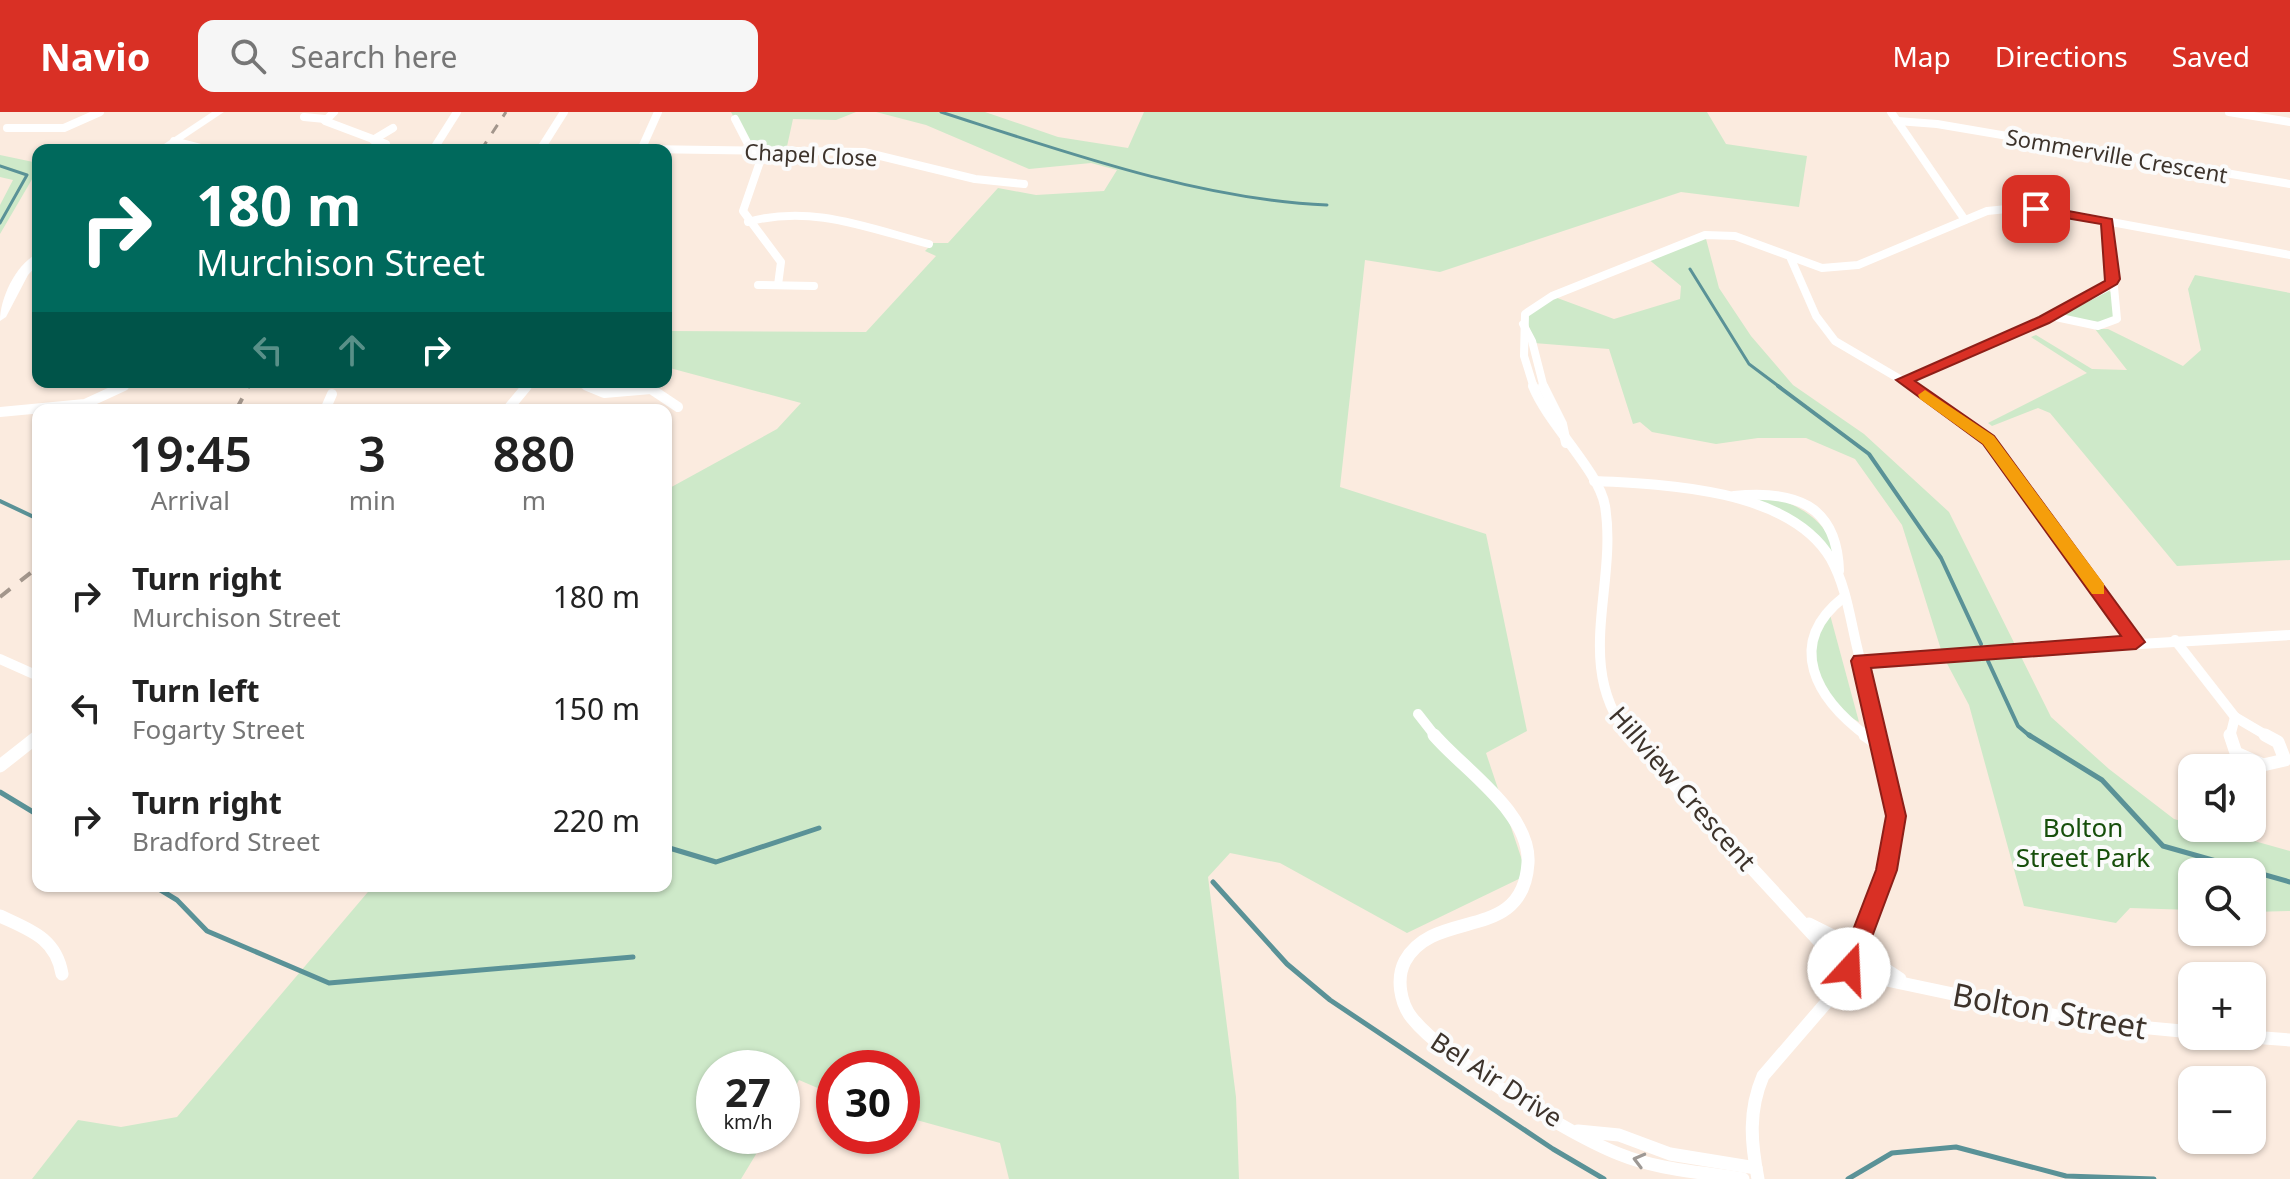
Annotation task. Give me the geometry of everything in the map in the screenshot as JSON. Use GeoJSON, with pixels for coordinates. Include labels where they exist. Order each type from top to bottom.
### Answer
{"type":"FeatureCollection","features":[{"type":"Feature","properties":{"kind":"street"},"geometry":{"type":"LineString","coordinates":[[7,128],[20,121],[57,129],[84,122],[100,112]]}},
{"type":"Feature","properties":{"kind":"street"},"geometry":{"type":"LineString","coordinates":[[169,144],[219,112]]}},
{"type":"Feature","properties":{"kind":"street"},"geometry":{"type":"LineString","coordinates":[[325,119],[334,112]]}},
{"type":"Feature","properties":{"kind":"street"},"geometry":{"type":"LineString","coordinates":[[437,144],[457,112]]}},
{"type":"Feature","properties":{"kind":"street"},"geometry":{"type":"LineString","coordinates":[[544,144],[564,112]]}},
{"type":"Feature","properties":{"kind":"street"},"geometry":{"type":"LineString","coordinates":[[644,144],[658,112]]}},
{"type":"Feature","properties":{"kind":"street"},"geometry":{"type":"LineString","coordinates":[[1891,112],[1965,220]]}},
{"type":"Feature","properties":{"kind":"street"},"geometry":{"type":"LineString","coordinates":[[2229,112],[2290,122]]}},
{"type":"Feature","properties":{"kind":"street"},"geometry":{"type":"LineString","coordinates":[[304,117],[325,119],[328,123],[386,144]]}},
{"type":"Feature","properties":{"kind":"street"},"geometry":{"type":"LineString","coordinates":[[735,119],[751,150]]}},
{"type":"Feature","properties":{"kind":"street","name":"Sommerville Crescent"},"geometry":{"type":"LineString","coordinates":[[1897,121],[1937,124],[2290,184]]}},
{"type":"Feature","properties":{"kind":"street"},"geometry":{"type":"LineString","coordinates":[[373,140],[393,128]]}},
{"type":"Feature","properties":{"kind":"street"},"geometry":{"type":"LineString","coordinates":[[174,141],[186,144]]}},
{"type":"Feature","properties":{"kind":"street","name":"Chapel Close"},"geometry":{"type":"LineString","coordinates":[[672,149],[864,152],[975,179],[1024,184]]}},
{"type":"Feature","properties":{"kind":"street"},"geometry":{"type":"LineString","coordinates":[[764,150],[743,211],[748,222],[773,248],[781,262],[778,285]]}},
{"type":"Feature","properties":{"kind":"street"},"geometry":{"type":"LineString","coordinates":[[1011,181],[1021,170]]}},
{"type":"Feature","properties":{"kind":"street","name":"Hillview Crescent"},"geometry":{"type":"LineString","coordinates":[[1849,969],[1831,954],[1629,735],[1608,707],[1602,684],[1601,633],[1604,503],[1594,481],[1542,411],[1528,377],[1521,335],[1525,314],[1552,296],[1705,235],[1735,236],[1822,268],[1858,265],[1987,211],[2017,208],[2290,255]]}},
{"type":"Feature","properties":{"kind":"street"},"geometry":{"type":"LineString","coordinates":[[748,222],[776,213],[804,212],[908,243],[929,244]]}},
{"type":"Feature","properties":{"kind":"street"},"geometry":{"type":"LineString","coordinates":[[2051,316],[2082,325],[2112,323],[2118,315],[2108,222]]}},
{"type":"Feature","properties":{"kind":"street"},"geometry":{"type":"LineString","coordinates":[[1791,259],[1816,316],[1835,341],[1904,380],[1989,440],[2136,642]]}},
{"type":"Feature","properties":{"kind":"street"},"geometry":{"type":"LineString","coordinates":[[0,317],[23,274],[32,264]]}},
{"type":"Feature","properties":{"kind":"street"},"geometry":{"type":"LineString","coordinates":[[1904,380],[2051,316],[2106,288],[2113,279]]}},
{"type":"Feature","properties":{"kind":"street"},"geometry":{"type":"LineString","coordinates":[[758,285],[814,286]]}},
{"type":"Feature","properties":{"kind":"street"},"geometry":{"type":"LineString","coordinates":[[99,404],[123,388]]}},
{"type":"Feature","properties":{"kind":"street"},"geometry":{"type":"LineString","coordinates":[[512,404],[525,388]]}},
{"type":"Feature","properties":{"kind":"street"},"geometry":{"type":"LineString","coordinates":[[588,388],[604,393],[651,389],[678,407]]}},
{"type":"Feature","properties":{"kind":"street"},"geometry":{"type":"LineString","coordinates":[[328,404],[332,394]]}},
{"type":"Feature","properties":{"kind":"street"},"geometry":{"type":"LineString","coordinates":[[0,412],[32,410]]}},
{"type":"Feature","properties":{"kind":"street"},"geometry":{"type":"LineString","coordinates":[[1594,481],[1647,484],[1731,497],[1777,493],[1813,508],[1834,536],[1844,597],[1895,800],[1893,841],[1849,969],[1838,990],[1763,1076],[1755,1092],[1750,1108],[1757,1173]]}},
{"type":"Feature","properties":{"kind":"street"},"geometry":{"type":"LineString","coordinates":[[1731,497],[1806,530],[1839,572]]}},
{"type":"Feature","properties":{"kind":"street"},"geometry":{"type":"LineString","coordinates":[[1844,597],[1828,606],[1818,619],[1811,637],[1814,666],[1827,697],[1845,719],[1881,746]]}},
{"type":"Feature","properties":{"kind":"street"},"geometry":{"type":"LineString","coordinates":[[1860,661],[2290,635]]}},
{"type":"Feature","properties":{"kind":"street"},"geometry":{"type":"LineString","coordinates":[[2175,640],[2235,717],[2278,742],[2285,760],[2263,765],[2236,753],[2229,733],[2235,717]]}},
{"type":"Feature","properties":{"kind":"street"},"geometry":{"type":"LineString","coordinates":[[0,659],[32,673]]}},
{"type":"Feature","properties":{"kind":"street","name":"Bel Air Drive"},"geometry":{"type":"LineString","coordinates":[[1418,714],[1448,752],[1511,814],[1522,831],[1528,865],[1519,897],[1500,915],[1424,939],[1414,946],[1401,969],[1403,1000],[1419,1027],[1436,1042],[1614,1153],[1644,1163],[1743,1179]]}},
{"type":"Feature","properties":{"kind":"street"},"geometry":{"type":"LineString","coordinates":[[0,766],[32,741]]}},
{"type":"Feature","properties":{"kind":"street"},"geometry":{"type":"LineString","coordinates":[[0,916],[53,943],[60,956],[62,974]]}},
{"type":"Feature","properties":{"kind":"street","name":"Hillview Crescent"},"geometry":{"type":"LineString","coordinates":[[1802,920],[1856,949]]}},
{"type":"Feature","properties":{"kind":"street","name":"Bolton Street"},"geometry":{"type":"LineString","coordinates":[[1856,949],[1908,983]]}},
{"type":"Feature","properties":{"kind":"street","name":"Bolton Street"},"geometry":{"type":"LineString","coordinates":[[1849,969],[1863,975],[2086,1022],[2178,1031]]}},
{"type":"Feature","properties":{"kind":"street"},"geometry":{"type":"LineString","coordinates":[[2266,1038],[2290,1040]]}},
{"type":"Feature","properties":{"kind":"street","name":"Bel Air Drive"},"geometry":{"type":"LineString","coordinates":[[1578,1131],[1619,1135],[1670,1154],[1757,1173]]}},
{"type":"Feature","properties":{"kind":"green space"},"geometry":{"type":"Polygon","coordinates":[[[731,112],[856,112],[836,120],[793,119],[786,151],[751,150],[731,112]]]}},
{"type":"Feature","properties":{"kind":"green space"},"geometry":{"type":"Polygon","coordinates":[[[876,112],[985,112],[1058,137],[1128,148],[1144,112],[1707,112],[1726,144],[1807,156],[1799,207],[1681,192],[1440,272],[1365,260],[1340,487],[1486,534],[1527,731],[1486,753],[1527,875],[1407,933],[1280,863],[1230,853],[1208,877],[1236,1097],[1239,1179],[1009,1179],[1000,1143],[920,1121],[920,1050],[816,1050],[816,1087],[800,1080],[800,1050],[696,1050],[696,1154],[756,1154],[741,1179],[32,1179],[78,1120],[121,1127],[177,1117],[368,892],[672,892],[672,487],[777,429],[801,403],[672,369],[672,331],[866,332],[936,256],[925,251],[933,243],[948,243],[998,188],[1036,195],[1104,191],[1117,170],[1091,163],[1029,169],[926,125],[876,112]]]}},
{"type":"Feature","properties":{"kind":"green space"},"geometry":{"type":"Polygon","coordinates":[[[0,155],[32,162],[32,179],[0,234],[0,205],[13,180],[0,177],[0,155]]]}},
{"type":"Feature","properties":{"kind":"green space","name":"Bolton Street Park"},"geometry":{"type":"Polygon","coordinates":[[[1705,235],[1719,288],[1751,336],[1793,385],[1864,434],[1949,512],[2051,717],[2109,769],[2178,820],[2178,842],[2258,842],[2290,851],[2290,911],[2266,912],[2266,858],[2178,858],[2178,910],[2130,908],[2116,923],[2024,906],[1969,705],[1943,656],[1902,525],[1855,459],[1806,438],[1758,438],[1716,444],[1652,432],[1640,422],[1633,424],[1609,349],[1534,343],[1525,314],[1552,296],[1614,319],[1680,299],[1681,286],[1647,258],[1705,235]]]}},
{"type":"Feature","properties":{"kind":"green space"},"geometry":{"type":"Polygon","coordinates":[[[2195,275],[2290,293],[2290,560],[2177,566],[2050,413],[2038,408],[1992,426],[1988,423],[2087,373],[2031,337],[2036,335],[2092,369],[2127,370],[2095,329],[2108,329],[2183,366],[2201,350],[2188,289],[2195,275]]]}},
{"type":"Feature","properties":{"kind":"green space"},"geometry":{"type":"Polygon","coordinates":[[[2105,290],[2115,293],[2113,319],[2105,323],[2059,317],[2105,290]]]}},
{"type":"Feature","properties":{"kind":"green space"},"geometry":{"type":"Polygon","coordinates":[[[1769,495],[1816,520],[1834,548],[1830,556],[1817,535],[1749,497],[1769,495]]]}},
{"type":"Feature","properties":{"kind":"green space"},"geometry":{"type":"Polygon","coordinates":[[[1829,611],[1859,722],[1839,707],[1823,685],[1818,672],[1814,646],[1829,611]]]}},
{"type":"Feature","properties":{"kind":"waterway"},"geometry":{"type":"LineString","coordinates":[[941,112],[1181,184],[1230,194],[1327,205]]}},
{"type":"Feature","properties":{"kind":"waterway"},"geometry":{"type":"LineString","coordinates":[[0,166],[27,175],[0,223]]}},
{"type":"Feature","properties":{"kind":"waterway"},"geometry":{"type":"LineString","coordinates":[[1690,269],[1749,364],[1781,388]]}},
{"type":"Feature","properties":{"kind":"waterway"},"geometry":{"type":"LineString","coordinates":[[1778,386],[1869,454],[1941,558],[1981,644]]}},
{"type":"Feature","properties":{"kind":"waterway"},"geometry":{"type":"LineString","coordinates":[[0,501],[32,516]]}},
{"type":"Feature","properties":{"kind":"waterway"},"geometry":{"type":"LineString","coordinates":[[1988,661],[2018,726],[2031,737]]}},
{"type":"Feature","properties":{"kind":"waterway"},"geometry":{"type":"LineString","coordinates":[[2029,735],[2102,780],[2163,846],[2290,882]]}},
{"type":"Feature","properties":{"kind":"waterway"},"geometry":{"type":"LineString","coordinates":[[0,792],[32,811]]}},
{"type":"Feature","properties":{"kind":"waterway"},"geometry":{"type":"LineString","coordinates":[[672,849],[716,862],[819,828]]}},
{"type":"Feature","properties":{"kind":"waterway"},"geometry":{"type":"LineString","coordinates":[[1213,882],[1287,964],[1330,1000],[1553,1149],[1604,1179]]}},
{"type":"Feature","properties":{"kind":"waterway"},"geometry":{"type":"LineString","coordinates":[[164,892],[177,900],[207,931],[329,983],[633,957]]}},
{"type":"Feature","properties":{"kind":"waterway"},"geometry":{"type":"LineString","coordinates":[[1848,1179],[1892,1153],[1956,1147],[2066,1176],[2154,1179]]}},
{"type":"Feature","properties":{"kind":"railway"},"geometry":{"type":"LineString","coordinates":[[485,144],[506,112]]}},
{"type":"Feature","properties":{"kind":"railway"},"geometry":{"type":"LineString","coordinates":[[239,404],[248,388]]}},
{"type":"Feature","properties":{"kind":"railway"},"geometry":{"type":"LineString","coordinates":[[0,597],[32,572]]}},
{"type":"Feature","properties":{"kind":"slow traffic"},"geometry":{"type":"LineString","coordinates":[[1925,395],[1989,440],[2098,589]]}},
{"type":"Feature","properties":{"kind":"route"},"geometry":{"type":"LineString","coordinates":[[1849,969],[1886,870],[1896,816],[1895,800],[1860,661],[2136,642],[1989,440],[1904,380],[2044,320],[2110,284],[2113,279],[2108,222],[2036,209]]}}]}
